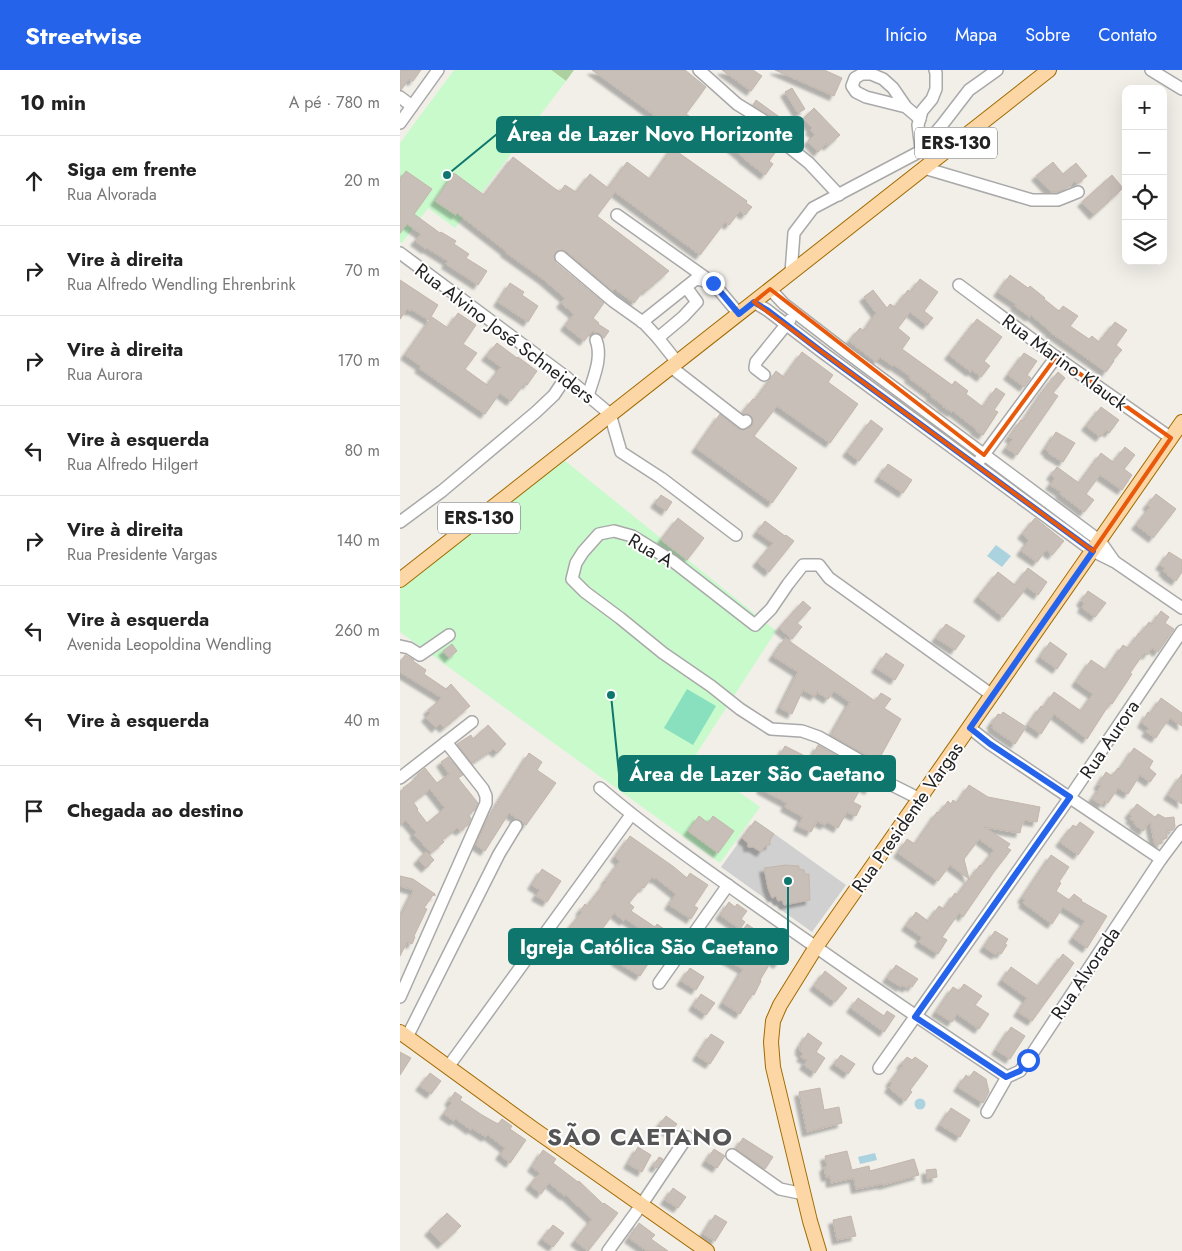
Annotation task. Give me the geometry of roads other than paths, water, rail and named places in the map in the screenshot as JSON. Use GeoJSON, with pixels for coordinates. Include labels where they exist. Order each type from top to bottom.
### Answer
{"type":"FeatureCollection","features":[{"type":"Feature","properties":{"kind":"main road","name":"ERS-130"},"geometry":{"type":"LineString","coordinates":[[400,580],[1049,70]]}},
{"type":"Feature","properties":{"kind":"main road","name":"Rua Presidente Vargas"},"geometry":{"type":"LineString","coordinates":[[819,1251],[773,1067],[771,1042],[773,1021],[780,1005],[816,947],[1182,422]]}},
{"type":"Feature","properties":{"kind":"main road"},"geometry":{"type":"LineString","coordinates":[[404,1035],[707,1251]]}},
{"type":"Feature","properties":{"kind":"street"},"geometry":{"type":"LineString","coordinates":[[400,123],[438,70]]}},
{"type":"Feature","properties":{"kind":"street"},"geometry":{"type":"LineString","coordinates":[[700,70],[736,104],[790,133],[790,147],[809,163],[839,194]]}},
{"type":"Feature","properties":{"kind":"street"},"geometry":{"type":"LineString","coordinates":[[934,70],[936,73],[936,89],[932,100],[922,111],[918,125],[920,151],[927,166],[1032,200],[1058,200],[1078,192]]}},
{"type":"Feature","properties":{"kind":"street"},"geometry":{"type":"LineString","coordinates":[[791,273],[794,233],[813,208],[920,151],[969,90],[997,70]]}},
{"type":"Feature","properties":{"kind":"street"},"geometry":{"type":"LineString","coordinates":[[1151,70],[1182,89]]}},
{"type":"Feature","properties":{"kind":"street"},"geometry":{"type":"LineString","coordinates":[[400,97],[412,106]]}},
{"type":"Feature","properties":{"kind":"street"},"geometry":{"type":"LineString","coordinates":[[906,107],[920,118]]}},
{"type":"Feature","properties":{"kind":"street"},"geometry":{"type":"LineString","coordinates":[[617,215],[713,283],[739,314]]}},
{"type":"Feature","properties":{"kind":"street","name":"Rua Alvino José Schneiders"},"geometry":{"type":"LineString","coordinates":[[400,253],[566,377],[610,414]]}},
{"type":"Feature","properties":{"kind":"street"},"geometry":{"type":"LineString","coordinates":[[561,257],[613,301],[642,322],[658,338],[674,364],[743,423],[746,421]]}},
{"type":"Feature","properties":{"kind":"street"},"geometry":{"type":"LineString","coordinates":[[642,322],[696,279],[713,283]]}},
{"type":"Feature","properties":{"kind":"street","name":"Rua Marino Klauck"},"geometry":{"type":"LineString","coordinates":[[959,285],[1056,357],[1171,438]]}},
{"type":"Feature","properties":{"kind":"street"},"geometry":{"type":"LineString","coordinates":[[658,338],[683,317],[697,302],[686,287]]}},
{"type":"Feature","properties":{"kind":"street"},"geometry":{"type":"LineString","coordinates":[[770,289],[784,304],[984,455],[1115,562],[1182,608]]}},
{"type":"Feature","properties":{"kind":"street"},"geometry":{"type":"LineString","coordinates":[[754,302],[976,465],[1097,546]]}},
{"type":"Feature","properties":{"kind":"street"},"geometry":{"type":"LineString","coordinates":[[764,375],[755,368],[756,362],[796,313]]}},
{"type":"Feature","properties":{"kind":"street"},"geometry":{"type":"LineString","coordinates":[[588,396],[597,367],[598,345],[596,340]]}},
{"type":"Feature","properties":{"kind":"street"},"geometry":{"type":"LineString","coordinates":[[976,465],[1056,357]]}},
{"type":"Feature","properties":{"kind":"street"},"geometry":{"type":"LineString","coordinates":[[400,522],[442,491],[536,412],[554,395],[566,377]]}},
{"type":"Feature","properties":{"kind":"street"},"geometry":{"type":"LineString","coordinates":[[610,414],[621,452],[661,478],[736,536]]}},
{"type":"Feature","properties":{"kind":"street","name":"Rua A"},"geometry":{"type":"LineString","coordinates":[[920,799],[892,785],[876,769],[820,737],[802,731],[771,729],[663,654],[585,592],[572,579],[576,563],[583,552],[599,534],[614,531],[632,536],[674,562],[755,625],[771,609],[803,565],[819,566],[829,578],[992,695]]}},
{"type":"Feature","properties":{"kind":"street","name":"Rua Aurora"},"geometry":{"type":"LineString","coordinates":[[879,1068],[1070,797],[1182,631]]}},
{"type":"Feature","properties":{"kind":"street"},"geometry":{"type":"LineString","coordinates":[[400,646],[420,655],[449,635]]}},
{"type":"Feature","properties":{"kind":"street"},"geometry":{"type":"LineString","coordinates":[[400,778],[472,722]]}},
{"type":"Feature","properties":{"kind":"street"},"geometry":{"type":"LineString","coordinates":[[970,728],[990,744],[1161,859]]}},
{"type":"Feature","properties":{"kind":"street"},"geometry":{"type":"LineString","coordinates":[[400,998],[486,803],[483,789],[446,742]]}},
{"type":"Feature","properties":{"kind":"street"},"geometry":{"type":"LineString","coordinates":[[600,788],[631,814],[728,885],[915,1017],[1006,1077]]}},
{"type":"Feature","properties":{"kind":"street"},"geometry":{"type":"LineString","coordinates":[[448,1067],[631,814]]}},
{"type":"Feature","properties":{"kind":"street"},"geometry":{"type":"LineString","coordinates":[[404,1035],[499,854],[516,826]]}},
{"type":"Feature","properties":{"kind":"street","name":"Rua Alvorada"},"geometry":{"type":"LineString","coordinates":[[987,1112],[1006,1077],[1020,1071],[1028,1060],[1161,859],[1182,831]]}},
{"type":"Feature","properties":{"kind":"street"},"geometry":{"type":"LineString","coordinates":[[658,983],[728,885]]}},
{"type":"Feature","properties":{"kind":"street"},"geometry":{"type":"LineString","coordinates":[[608,1251],[687,1138]]}},
{"type":"Feature","properties":{"kind":"street"},"geometry":{"type":"LineString","coordinates":[[732,1155],[780,1189],[804,1194]]}},
{"type":"Feature","properties":{"kind":"water"},"geometry":{"type":"Polygon","coordinates":[[[996,545],[1011,556],[1002,567],[987,556],[996,545]]]}},
{"type":"Feature","properties":{"kind":"water"},"geometry":{"type":"Polygon","coordinates":[[[920,1098],[926,1104],[920,1110],[914,1104],[920,1098]]]}},
{"type":"Feature","properties":{"kind":"water"},"geometry":{"type":"Polygon","coordinates":[[[875,1153],[877,1160],[860,1164],[858,1157],[875,1153]]]}},
{"type":"Feature","properties":{"kind":"place","name":"Área de Lazer Novo Horizonte"},"geometry":{"type":"Point","coordinates":[447,175]}},
{"type":"Feature","properties":{"kind":"place","name":"Área de Lazer São Caetano"},"geometry":{"type":"Point","coordinates":[611,695]}},
{"type":"Feature","properties":{"kind":"place","name":"Igreja Católica São Caetano"},"geometry":{"type":"Point","coordinates":[788,881]}},
{"type":"Feature","properties":{"kind":"district","name":"SÃO CAETANO"},"geometry":{"type":"Point","coordinates":[640,1137]}}]}
